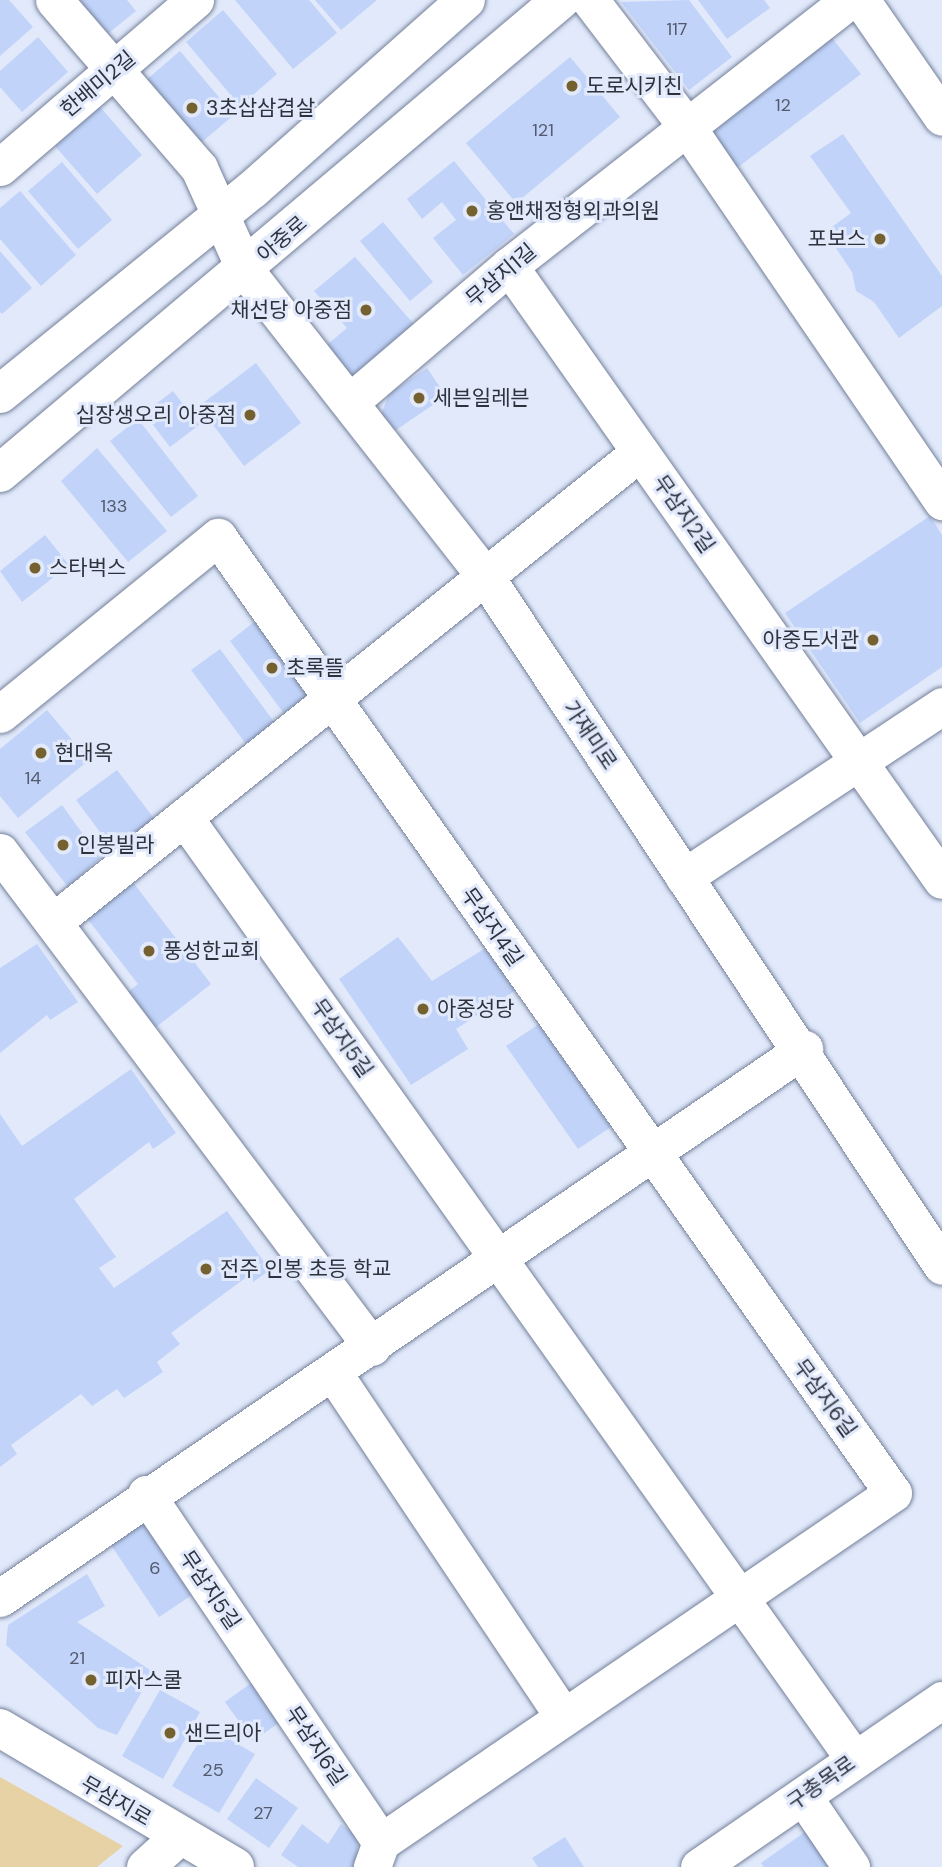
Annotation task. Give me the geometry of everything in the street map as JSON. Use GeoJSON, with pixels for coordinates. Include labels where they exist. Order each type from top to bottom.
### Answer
{"type":"FeatureCollection","features":[{"type":"Feature","properties":{"kind":"street","name":"가재미로"},"geometry":{"type":"LineString","coordinates":[[54,0],[118,68],[199,168],[219,218],[245,270],[351,401],[483,573],[684,877],[804,1049],[942,1266]]}},
{"type":"Feature","properties":{"kind":"street","name":"한배미2길"},"geometry":{"type":"LineString","coordinates":[[0,167],[195,0]]}},
{"type":"Feature","properties":{"kind":"street"},"geometry":{"type":"LineString","coordinates":[[0,394],[219,218],[466,0]]}},
{"type":"Feature","properties":{"kind":"street","name":"아중로"},"geometry":{"type":"LineString","coordinates":[[0,473],[245,270],[561,0]]}},
{"type":"Feature","properties":{"kind":"street"},"geometry":{"type":"LineString","coordinates":[[590,0],[687,127],[870,400],[942,501]]}},
{"type":"Feature","properties":{"kind":"street","name":"무삼지1길"},"geometry":{"type":"LineString","coordinates":[[351,401],[509,267],[849,0]]}},
{"type":"Feature","properties":{"kind":"street"},"geometry":{"type":"LineString","coordinates":[[862,0],[942,117]]}},
{"type":"Feature","properties":{"kind":"street","name":"무삼지2길"},"geometry":{"type":"LineString","coordinates":[[509,267],[942,880]]}},
{"type":"Feature","properties":{"kind":"street"},"geometry":{"type":"LineString","coordinates":[[53,922],[334,701],[483,573],[640,452]]}},
{"type":"Feature","properties":{"kind":"street","name":"무삼지4길"},"geometry":{"type":"LineString","coordinates":[[0,714],[218,537],[649,1153]]}},
{"type":"Feature","properties":{"kind":"street"},"geometry":{"type":"LineString","coordinates":[[684,877],[942,706]]}},
{"type":"Feature","properties":{"kind":"street","name":"무삼지5길"},"geometry":{"type":"LineString","coordinates":[[184,817],[740,1597]]}},
{"type":"Feature","properties":{"kind":"street"},"geometry":{"type":"LineString","coordinates":[[0,852],[372,1347]]}},
{"type":"Feature","properties":{"kind":"street"},"geometry":{"type":"LineString","coordinates":[[0,1598],[146,1494],[334,1374],[649,1153],[804,1049]]}},
{"type":"Feature","properties":{"kind":"street","name":"무삼지6길"},"geometry":{"type":"LineString","coordinates":[[251,1650],[376,1855],[564,1717],[892,1493],[649,1153]]}},
{"type":"Feature","properties":{"kind":"street"},"geometry":{"type":"LineString","coordinates":[[334,1374],[564,1717]]}},
{"type":"Feature","properties":{"kind":"street","name":"무삼지5길"},"geometry":{"type":"LineString","coordinates":[[146,1494],[251,1650]]}},
{"type":"Feature","properties":{"kind":"street"},"geometry":{"type":"LineString","coordinates":[[740,1597],[855,1760]]}},
{"type":"Feature","properties":{"kind":"street","name":"구총목로"},"geometry":{"type":"LineString","coordinates":[[699,1867],[942,1700]]}},
{"type":"Feature","properties":{"kind":"street","name":"무삼지로"},"geometry":{"type":"LineString","coordinates":[[0,1728],[178,1838],[235,1867]]}},
{"type":"Feature","properties":{"kind":"street"},"geometry":{"type":"LineString","coordinates":[[803,1796],[851,1867]]}},
{"type":"Feature","properties":{"kind":"street"},"geometry":{"type":"LineString","coordinates":[[145,1867],[178,1838]]}},
{"type":"Feature","properties":{"kind":"shaded area"},"geometry":{"type":"Polygon","coordinates":[[[0,1777],[123,1846],[97,1867],[0,1867],[0,1777]]]}},
{"type":"Feature","properties":{"kind":"building"},"geometry":{"type":"Polygon","coordinates":[[[0,0],[9,0],[33,27],[0,56],[0,0]]]}},
{"type":"Feature","properties":{"kind":"building"},"geometry":{"type":"Polygon","coordinates":[[[68,0],[127,0],[136,11],[100,40],[68,0]]]}},
{"type":"Feature","properties":{"kind":"building"},"geometry":{"type":"Polygon","coordinates":[[[235,0],[309,0],[337,33],[293,69],[235,0]]]}},
{"type":"Feature","properties":{"kind":"building"},"geometry":{"type":"Polygon","coordinates":[[[315,0],[377,0],[341,30],[315,0]]]}},
{"type":"Feature","properties":{"kind":"building"},"geometry":{"type":"Polygon","coordinates":[[[689,0],[732,57],[689,90],[621,2],[689,0]]]}},
{"type":"Feature","properties":{"kind":"building"},"geometry":{"type":"Polygon","coordinates":[[[698,0],[764,0],[770,8],[727,39],[698,0]]]}},
{"type":"Feature","properties":{"kind":"building"},"geometry":{"type":"Polygon","coordinates":[[[223,10],[277,74],[240,106],[186,42],[223,10]]]}},
{"type":"Feature","properties":{"kind":"building"},"geometry":{"type":"Polygon","coordinates":[[[38,37],[68,72],[22,112],[0,87],[0,71],[38,37]]]}},
{"type":"Feature","properties":{"kind":"building"},"geometry":{"type":"Polygon","coordinates":[[[832,38],[861,74],[733,171],[705,135],[832,38]]]}},
{"type":"Feature","properties":{"kind":"building"},"geometry":{"type":"Polygon","coordinates":[[[180,51],[234,115],[191,151],[138,87],[180,51]]]}},
{"type":"Feature","properties":{"kind":"building"},"geometry":{"type":"Polygon","coordinates":[[[570,57],[620,117],[516,203],[466,143],[570,57]]]}},
{"type":"Feature","properties":{"kind":"building"},"geometry":{"type":"Polygon","coordinates":[[[100,107],[142,155],[97,194],[55,146],[100,107]]]}},
{"type":"Feature","properties":{"kind":"building"},"geometry":{"type":"Polygon","coordinates":[[[843,134],[942,276],[942,306],[899,338],[874,302],[856,291],[852,272],[825,232],[851,213],[810,156],[843,134]]]}},
{"type":"Feature","properties":{"kind":"building","name":"홍앤채정형외과의원"},"geometry":{"type":"Polygon","coordinates":[[[454,161],[514,234],[463,275],[433,238],[456,220],[442,202],[422,219],[407,199],[454,161]]]}},
{"type":"Feature","properties":{"kind":"building"},"geometry":{"type":"Polygon","coordinates":[[[62,162],[112,220],[78,249],[28,191],[62,162]]]}},
{"type":"Feature","properties":{"kind":"building"},"geometry":{"type":"Polygon","coordinates":[[[20,191],[76,255],[41,286],[0,239],[0,208],[20,191]]]}},
{"type":"Feature","properties":{"kind":"building"},"geometry":{"type":"Polygon","coordinates":[[[383,222],[433,282],[410,301],[360,241],[383,222]]]}},
{"type":"Feature","properties":{"kind":"building"},"geometry":{"type":"Polygon","coordinates":[[[0,251],[32,288],[2,314],[0,312],[0,251]]]}},
{"type":"Feature","properties":{"kind":"building","name":"채선당 아중점"},"geometry":{"type":"Polygon","coordinates":[[[355,257],[420,331],[356,384],[323,348],[347,328],[314,291],[355,257]]]}},
{"type":"Feature","properties":{"kind":"building","name":"십장생오리 아중점"},"geometry":{"type":"Polygon","coordinates":[[[256,363],[301,423],[244,466],[199,406],[256,363]]]}},
{"type":"Feature","properties":{"kind":"building"},"geometry":{"type":"Polygon","coordinates":[[[427,368],[446,396],[393,432],[381,415],[389,394],[427,368]]]}},
{"type":"Feature","properties":{"kind":"building"},"geometry":{"type":"Polygon","coordinates":[[[173,391],[199,425],[170,447],[144,413],[173,391]]]}},
{"type":"Feature","properties":{"kind":"building"},"geometry":{"type":"Polygon","coordinates":[[[138,419],[198,496],[171,517],[110,441],[138,419]]]}},
{"type":"Feature","properties":{"kind":"building"},"geometry":{"type":"Polygon","coordinates":[[[97,448],[167,531],[128,562],[61,481],[97,448]]]}},
{"type":"Feature","properties":{"kind":"building","name":"아중도서관"},"geometry":{"type":"Polygon","coordinates":[[[930,516],[942,535],[942,667],[860,723],[785,613],[930,516]]]}},
{"type":"Feature","properties":{"kind":"building","name":"스타벅스"},"geometry":{"type":"Polygon","coordinates":[[[45,535],[69,565],[22,602],[0,571],[45,535]]]}},
{"type":"Feature","properties":{"kind":"building","name":"초록뜰"},"geometry":{"type":"Polygon","coordinates":[[[258,619],[314,694],[285,715],[230,641],[258,619]]]}},
{"type":"Feature","properties":{"kind":"building"},"geometry":{"type":"Polygon","coordinates":[[[220,649],[275,723],[246,744],[191,670],[220,649]]]}},
{"type":"Feature","properties":{"kind":"building"},"geometry":{"type":"Polygon","coordinates":[[[47,710],[89,760],[18,818],[0,796],[0,749],[47,710]]]}},
{"type":"Feature","properties":{"kind":"building"},"geometry":{"type":"Polygon","coordinates":[[[117,770],[156,821],[115,852],[76,800],[117,770]]]}},
{"type":"Feature","properties":{"kind":"building","name":"인봉빌라"},"geometry":{"type":"Polygon","coordinates":[[[62,805],[100,858],[68,887],[25,832],[62,805]]]}},
{"type":"Feature","properties":{"kind":"building","name":"풍성한교회"},"geometry":{"type":"Polygon","coordinates":[[[132,881],[211,984],[155,1028],[128,992],[138,984],[86,917],[132,881]]]}},
{"type":"Feature","properties":{"kind":"building","name":"아중성당"},"geometry":{"type":"Polygon","coordinates":[[[398,937],[432,981],[489,946],[519,988],[456,1029],[468,1049],[411,1085],[339,979],[398,937]]]}},
{"type":"Feature","properties":{"kind":"building"},"geometry":{"type":"Polygon","coordinates":[[[37,944],[78,1002],[50,1020],[47,1015],[0,1053],[0,968],[37,944]]]}},
{"type":"Feature","properties":{"kind":"building"},"geometry":{"type":"Polygon","coordinates":[[[539,1024],[611,1127],[578,1149],[506,1046],[539,1024]]]}},
{"type":"Feature","properties":{"kind":"building","name":"전주 인봉 초등 학교"},"geometry":{"type":"Polygon","coordinates":[[[131,1069],[176,1133],[153,1149],[149,1142],[74,1199],[116,1257],[99,1268],[114,1288],[227,1211],[270,1270],[253,1282],[248,1276],[171,1333],[180,1344],[157,1362],[163,1372],[124,1398],[117,1389],[92,1406],[81,1394],[11,1445],[17,1454],[0,1467],[0,1114],[22,1146],[131,1069]]]}},
{"type":"Feature","properties":{"kind":"building"},"geometry":{"type":"Polygon","coordinates":[[[151,1519],[198,1591],[159,1617],[111,1545],[151,1519]]]}},
{"type":"Feature","properties":{"kind":"building"},"geometry":{"type":"Polygon","coordinates":[[[87,1574],[105,1606],[77,1622],[153,1672],[117,1735],[98,1728],[6,1645],[8,1625],[87,1574]]]}},
{"type":"Feature","properties":{"kind":"building"},"geometry":{"type":"Polygon","coordinates":[[[258,1678],[286,1718],[253,1741],[225,1702],[258,1678]]]}},
{"type":"Feature","properties":{"kind":"building"},"geometry":{"type":"Polygon","coordinates":[[[160,1690],[200,1712],[163,1779],[122,1756],[160,1690]]]}},
{"type":"Feature","properties":{"kind":"building"},"geometry":{"type":"Polygon","coordinates":[[[208,1727],[255,1754],[219,1813],[172,1786],[208,1727]]]}},
{"type":"Feature","properties":{"kind":"building"},"geometry":{"type":"Polygon","coordinates":[[[256,1778],[298,1808],[269,1848],[227,1819],[256,1778]]]}},
{"type":"Feature","properties":{"kind":"building"},"geometry":{"type":"Polygon","coordinates":[[[302,1824],[328,1844],[341,1824],[358,1837],[356,1867],[298,1867],[281,1855],[302,1824]]]}},
{"type":"Feature","properties":{"kind":"building"},"geometry":{"type":"Polygon","coordinates":[[[812,1827],[840,1867],[764,1867],[761,1863],[812,1827]]]}},
{"type":"Feature","properties":{"kind":"building"},"geometry":{"type":"Polygon","coordinates":[[[565,1837],[584,1867],[538,1867],[532,1858],[565,1837]]]}},
{"type":"Feature","properties":{"kind":"place","name":"도로시키친"},"geometry":{"type":"Point","coordinates":[572,86]}},
{"type":"Feature","properties":{"kind":"place","name":"3초삽삼겹살"},"geometry":{"type":"Point","coordinates":[192,108]}},
{"type":"Feature","properties":{"kind":"place","name":"홍앤채정형외과의원"},"geometry":{"type":"Point","coordinates":[472,211]}},
{"type":"Feature","properties":{"kind":"place","name":"포보스"},"geometry":{"type":"Point","coordinates":[880,239]}},
{"type":"Feature","properties":{"kind":"place","name":"채선당 아중점"},"geometry":{"type":"Point","coordinates":[366,310]}},
{"type":"Feature","properties":{"kind":"place","name":"세븐일레븐"},"geometry":{"type":"Point","coordinates":[419,398]}},
{"type":"Feature","properties":{"kind":"place","name":"십장생오리 아중점"},"geometry":{"type":"Point","coordinates":[250,415]}},
{"type":"Feature","properties":{"kind":"place","name":"스타벅스"},"geometry":{"type":"Point","coordinates":[35,568]}},
{"type":"Feature","properties":{"kind":"place","name":"아중도서관"},"geometry":{"type":"Point","coordinates":[873,640]}},
{"type":"Feature","properties":{"kind":"place","name":"초록뜰"},"geometry":{"type":"Point","coordinates":[272,668]}},
{"type":"Feature","properties":{"kind":"place","name":"현대옥"},"geometry":{"type":"Point","coordinates":[41,753]}},
{"type":"Feature","properties":{"kind":"place","name":"인봉빌라"},"geometry":{"type":"Point","coordinates":[63,845]}},
{"type":"Feature","properties":{"kind":"place","name":"풍성한교회"},"geometry":{"type":"Point","coordinates":[149,951]}},
{"type":"Feature","properties":{"kind":"place","name":"아중성당"},"geometry":{"type":"Point","coordinates":[423,1009]}},
{"type":"Feature","properties":{"kind":"place","name":"전주 인봉 초등 학교"},"geometry":{"type":"Point","coordinates":[206,1269]}},
{"type":"Feature","properties":{"kind":"place","name":"피자스쿨"},"geometry":{"type":"Point","coordinates":[91,1680]}},
{"type":"Feature","properties":{"kind":"place","name":"샌드리아"},"geometry":{"type":"Point","coordinates":[170,1733]}}]}
